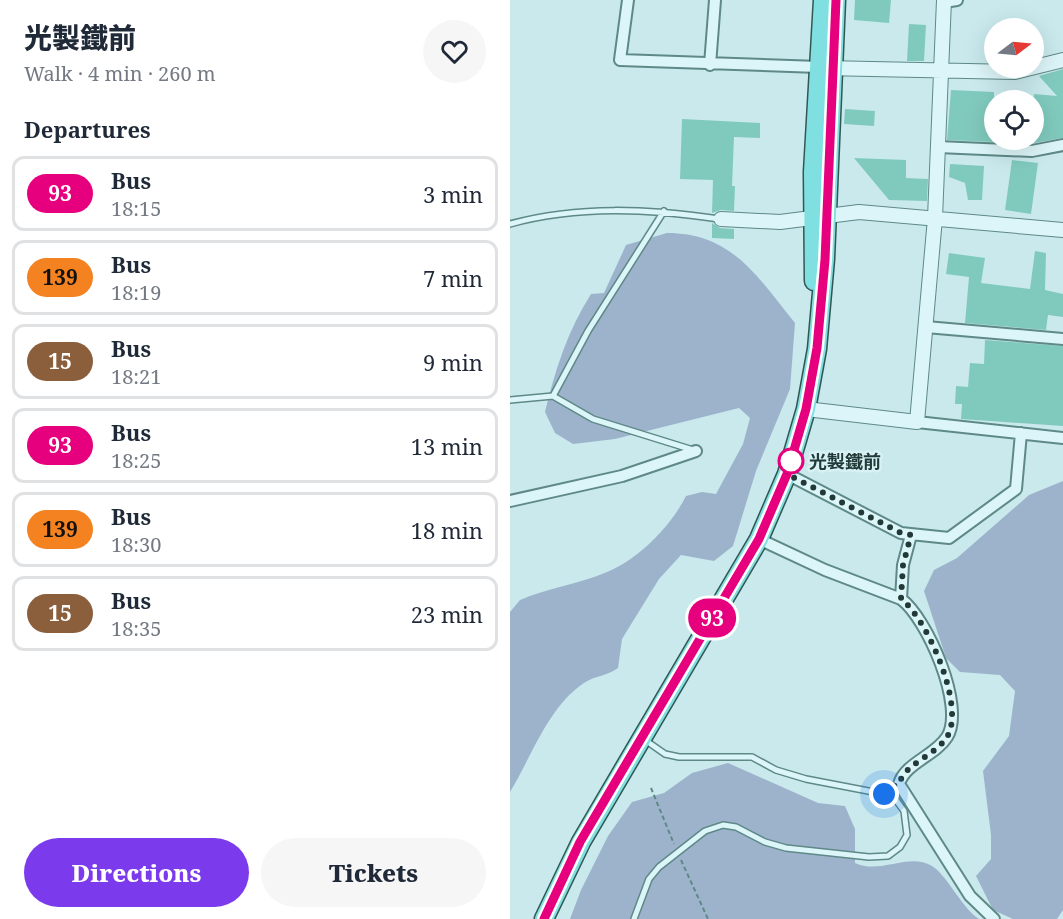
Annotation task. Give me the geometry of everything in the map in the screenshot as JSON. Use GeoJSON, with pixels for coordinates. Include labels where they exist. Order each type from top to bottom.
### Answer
{"type":"FeatureCollection","features":[{"type":"Feature","properties":{"kind":"highway"},"geometry":{"type":"LineString","coordinates":[[823,0],[827,68]]}},
{"type":"Feature","properties":{"kind":"highway"},"geometry":{"type":"LineString","coordinates":[[544,919],[580,842],[759,539],[787,474],[806,409],[817,348],[819,216],[827,68],[836,0]]}},
{"type":"Feature","properties":{"kind":"street"},"geometry":{"type":"LineString","coordinates":[[628,0],[620,60],[710,65],[1014,72],[1063,60]]}},
{"type":"Feature","properties":{"kind":"street"},"geometry":{"type":"LineString","coordinates":[[710,65],[715,0]]}},
{"type":"Feature","properties":{"kind":"street"},"geometry":{"type":"LineString","coordinates":[[917,422],[935,218],[942,71],[949,1]]}},
{"type":"Feature","properties":{"kind":"street"},"geometry":{"type":"LineString","coordinates":[[938,147],[1032,151],[1063,145]]}},
{"type":"Feature","properties":{"kind":"street"},"geometry":{"type":"LineString","coordinates":[[721,219],[780,222],[859,212],[1063,230]]}},
{"type":"Feature","properties":{"kind":"street"},"geometry":{"type":"LineString","coordinates":[[926,327],[1063,339]]}},
{"type":"Feature","properties":{"kind":"street"},"geometry":{"type":"LineString","coordinates":[[806,409],[1063,438]]}},
{"type":"Feature","properties":{"kind":"street"},"geometry":{"type":"LineString","coordinates":[[787,474],[901,533],[949,538],[1016,489],[1021,433]]}},
{"type":"Feature","properties":{"kind":"street"},"geometry":{"type":"LineString","coordinates":[[510,501],[622,476],[696,451]]}},
{"type":"Feature","properties":{"kind":"street"},"geometry":{"type":"LineString","coordinates":[[901,599],[903,565],[911,535]]}},
{"type":"Feature","properties":{"kind":"street"},"geometry":{"type":"LineString","coordinates":[[759,539],[825,570],[901,599],[924,626],[953,706],[954,722],[948,736],[934,752],[902,774],[899,784],[970,896],[994,919]]}},
{"type":"Feature","properties":{"kind":"lane"},"geometry":{"type":"LineString","coordinates":[[510,224],[547,213],[599,210],[664,211],[721,219]]}},
{"type":"Feature","properties":{"kind":"lane"},"geometry":{"type":"LineString","coordinates":[[552,396],[593,322],[664,211]]}},
{"type":"Feature","properties":{"kind":"lane"},"geometry":{"type":"LineString","coordinates":[[510,400],[552,396],[593,419],[696,451]]}},
{"type":"Feature","properties":{"kind":"lane"},"geometry":{"type":"LineString","coordinates":[[634,919],[649,879],[677,852],[705,831],[723,825],[736,827],[765,842],[786,848],[869,857],[888,856],[900,847],[907,835],[904,811],[896,800],[884,794],[806,779],[776,770],[752,757],[679,758],[665,754],[642,738]]}},
{"type":"Feature","properties":{"kind":"lane"},"geometry":{"type":"LineString","coordinates":[[884,794],[886,789],[899,784]]}},
{"type":"Feature","properties":{"kind":"path"},"geometry":{"type":"LineString","coordinates":[[651,788],[708,919]]}},
{"type":"Feature","properties":{"kind":"shaded area"},"geometry":{"type":"Polygon","coordinates":[[[667,233],[690,235],[709,240],[726,249],[755,274],[795,323],[790,389],[756,471],[733,546],[714,561],[681,555],[659,579],[622,639],[618,668],[584,683],[560,705],[510,792],[510,612],[520,600],[607,572],[631,559],[663,530],[686,496],[702,492],[716,494],[743,444],[750,418],[739,408],[615,439],[573,444],[555,433],[545,412],[563,351],[591,294],[604,293],[626,245],[667,233]]]}},
{"type":"Feature","properties":{"kind":"shaded area"},"geometry":{"type":"Polygon","coordinates":[[[1063,481],[1063,910],[1057,919],[1013,919],[993,910],[976,876],[991,859],[991,835],[983,771],[1009,736],[1015,691],[1000,675],[960,672],[946,658],[924,591],[934,570],[957,558],[1029,495],[1063,481]]]}},
{"type":"Feature","properties":{"kind":"shaded area"},"geometry":{"type":"Polygon","coordinates":[[[728,763],[818,803],[845,806],[855,829],[855,863],[875,867],[914,861],[932,866],[943,876],[972,914],[979,919],[570,919],[581,890],[608,836],[632,802],[664,793],[692,773],[728,763]]]}},
{"type":"Feature","properties":{"kind":"building"},"geometry":{"type":"Polygon","coordinates":[[[855,0],[891,0],[889,23],[854,20],[855,0]]]}},
{"type":"Feature","properties":{"kind":"building"},"geometry":{"type":"Polygon","coordinates":[[[909,24],[926,25],[924,61],[907,61],[909,24]]]}},
{"type":"Feature","properties":{"kind":"building"},"geometry":{"type":"Polygon","coordinates":[[[1063,69],[1063,138],[1044,141],[1044,95],[1057,96],[1041,78],[1044,78],[1044,75],[1063,69]]]}},
{"type":"Feature","properties":{"kind":"building"},"geometry":{"type":"Polygon","coordinates":[[[951,90],[984,92],[984,142],[947,140],[951,90]]]}},
{"type":"Feature","properties":{"kind":"building"},"geometry":{"type":"Polygon","coordinates":[[[845,109],[875,111],[874,126],[844,124],[845,109]]]}},
{"type":"Feature","properties":{"kind":"building"},"geometry":{"type":"Polygon","coordinates":[[[682,119],[760,123],[760,138],[734,137],[732,186],[735,186],[734,211],[721,210],[712,213],[713,180],[680,179],[682,119]]]}},
{"type":"Feature","properties":{"kind":"building"},"geometry":{"type":"Polygon","coordinates":[[[854,158],[906,160],[906,178],[928,179],[927,201],[889,200],[854,158]]]}},
{"type":"Feature","properties":{"kind":"building"},"geometry":{"type":"Polygon","coordinates":[[[1012,160],[1038,163],[1031,214],[1005,210],[1012,160]]]}},
{"type":"Feature","properties":{"kind":"building"},"geometry":{"type":"Polygon","coordinates":[[[950,164],[984,166],[982,200],[968,200],[965,183],[949,177],[950,164]]]}},
{"type":"Feature","properties":{"kind":"building"},"geometry":{"type":"Polygon","coordinates":[[[712,223],[720,228],[734,229],[734,239],[712,238],[712,223]]]}},
{"type":"Feature","properties":{"kind":"building"},"geometry":{"type":"Polygon","coordinates":[[[1035,251],[1046,253],[1045,290],[1063,294],[1063,317],[1048,315],[1046,330],[965,323],[969,277],[946,274],[949,253],[985,258],[981,283],[1030,289],[1035,251]]]}},
{"type":"Feature","properties":{"kind":"building"},"geometry":{"type":"Polygon","coordinates":[[[985,340],[1063,346],[1063,426],[961,419],[962,404],[955,404],[956,386],[968,387],[970,363],[984,364],[985,340]]]}},
{"type":"Feature","properties":{"kind":"bus line","name":"93"},"geometry":{"type":"LineString","coordinates":[[544,919],[580,842],[759,539],[787,474],[806,409],[817,348],[825,260],[836,0]]}},
{"type":"Feature","properties":{"kind":"place","name":"光製鐵前"},"geometry":{"type":"Point","coordinates":[791,461]}},
{"type":"Feature","properties":{"kind":"route"},"geometry":{"type":"LineString","coordinates":[[791,461],[787,474],[803,480],[901,533],[911,535],[903,565],[901,599],[924,626],[953,706],[954,722],[948,736],[934,752],[902,774],[899,784],[886,789],[884,794]]}}]}
